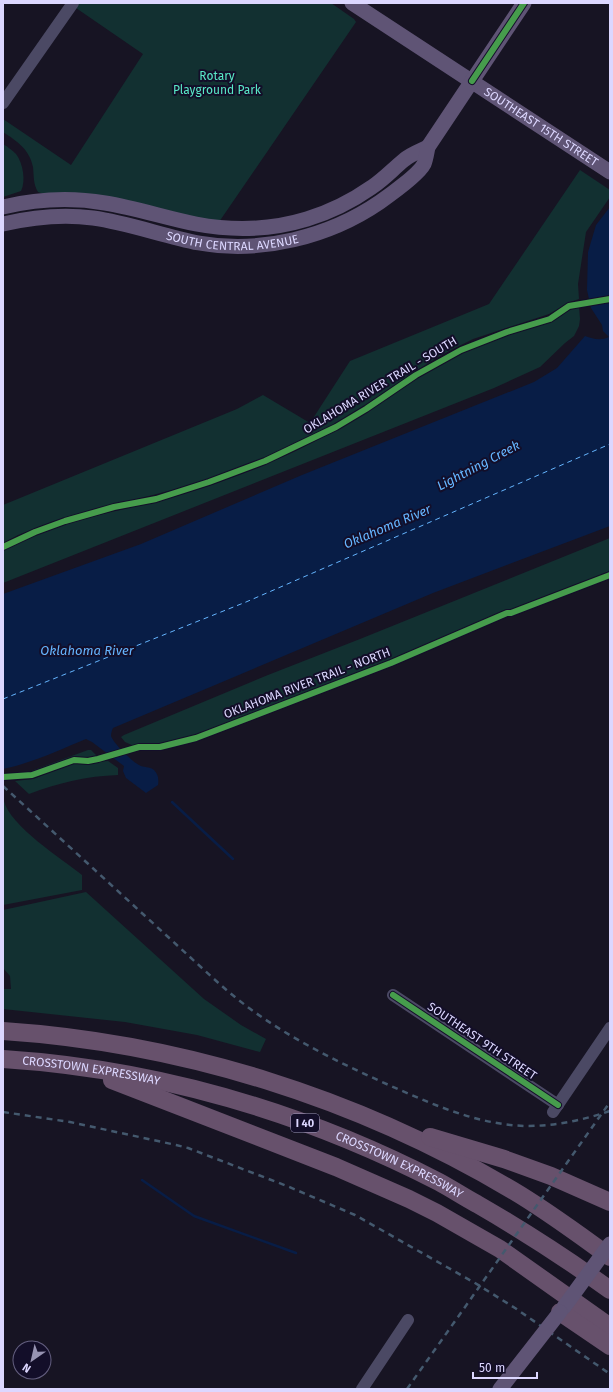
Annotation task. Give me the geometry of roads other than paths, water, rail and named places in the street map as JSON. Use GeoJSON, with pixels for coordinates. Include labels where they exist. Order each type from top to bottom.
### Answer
{"type":"FeatureCollection","features":[{"type":"Feature","properties":{"kind":"highway","name":"I 40"},"geometry":{"type":"LineString","coordinates":[[3,1031],[40,1033],[119,1044],[216,1065],[275,1082],[374,1120],[433,1147],[512,1190],[547,1212],[610,1257]]}},
{"type":"Feature","properties":{"kind":"highway","name":"CROSSTOWN EXPRESSWAY"},"geometry":{"type":"LineString","coordinates":[[3,1059],[78,1066],[217,1094],[278,1113],[326,1131],[383,1155],[441,1183],[514,1226],[610,1290]]}},
{"type":"Feature","properties":{"kind":"highway"},"geometry":{"type":"LineString","coordinates":[[78,1066],[336,1167],[438,1213],[500,1249],[610,1327]]}},
{"type":"Feature","properties":{"kind":"highway"},"geometry":{"type":"LineString","coordinates":[[374,1120],[504,1158],[551,1176],[610,1202]]}},
{"type":"Feature","properties":{"kind":"highway"},"geometry":{"type":"LineString","coordinates":[[562,1309],[610,1346]]}},
{"type":"Feature","properties":{"kind":"main road","name":"SOUTHEAST 15TH STREET"},"geometry":{"type":"LineString","coordinates":[[352,3],[610,172]]}},
{"type":"Feature","properties":{"kind":"main road","name":"SOUTH CENTRAL AVENUE"},"geometry":{"type":"LineString","coordinates":[[3,224],[33,218],[78,217],[109,221],[214,245],[230,246],[260,245],[291,240],[336,226],[363,213],[389,196],[413,176],[424,164],[428,147],[524,3]]}},
{"type":"Feature","properties":{"kind":"main road","name":"SOUTH CENTRAL AVENUE"},"geometry":{"type":"LineString","coordinates":[[3,207],[32,201],[52,199],[88,200],[119,205],[181,221],[209,226],[238,229],[266,227],[307,218],[348,202],[372,187],[405,159],[428,147]]}},
{"type":"Feature","properties":{"kind":"main road"},"geometry":{"type":"LineString","coordinates":[[500,1389],[610,1244]]}},
{"type":"Feature","properties":{"kind":"street"},"geometry":{"type":"LineString","coordinates":[[3,102],[73,3]]}},
{"type":"Feature","properties":{"kind":"street","name":"SOUTHEAST 9TH STREET"},"geometry":{"type":"LineString","coordinates":[[393,994],[556,1108],[610,1028]]}},
{"type":"Feature","properties":{"kind":"street"},"geometry":{"type":"LineString","coordinates":[[362,1389],[408,1320]]}},
{"type":"Feature","properties":{"kind":"water","name":"Oklahoma River"},"geometry":{"type":"Polygon","coordinates":[[[610,207],[610,526],[433,593],[113,728],[111,736],[115,743],[136,763],[154,770],[156,773],[158,785],[146,793],[126,778],[123,771],[124,766],[86,739],[35,760],[3,769],[3,594],[141,544],[302,475],[534,382],[557,368],[585,336],[597,339],[609,337],[603,331],[602,325],[591,308],[587,290],[588,252],[596,225],[610,207]]]}},
{"type":"Feature","properties":{"kind":"waterway"},"geometry":{"type":"LineString","coordinates":[[172,802],[233,859]]}},
{"type":"Feature","properties":{"kind":"waterway"},"geometry":{"type":"LineString","coordinates":[[142,1180],[194,1216],[296,1253]]}},
{"type":"Feature","properties":{"kind":"railway"},"geometry":{"type":"LineString","coordinates":[[3,786],[231,994],[249,1008],[303,1043],[380,1081],[446,1109],[478,1119],[510,1125],[548,1125],[580,1120],[610,1111]]}},
{"type":"Feature","properties":{"kind":"railway"},"geometry":{"type":"LineString","coordinates":[[407,1389],[610,1102]]}},
{"type":"Feature","properties":{"kind":"railway"},"geometry":{"type":"LineString","coordinates":[[3,1112],[70,1122],[188,1148],[287,1186],[355,1215],[475,1283],[515,1308],[610,1374]]}},
{"type":"Feature","properties":{"kind":"park label","name":"Rotary Playground Park"},"geometry":{"type":"Point","coordinates":[217,83]}},
{"type":"Feature","properties":{"kind":"water label","name":"Lightning Creek"},"geometry":{"type":"Point","coordinates":[478,465]}}]}
